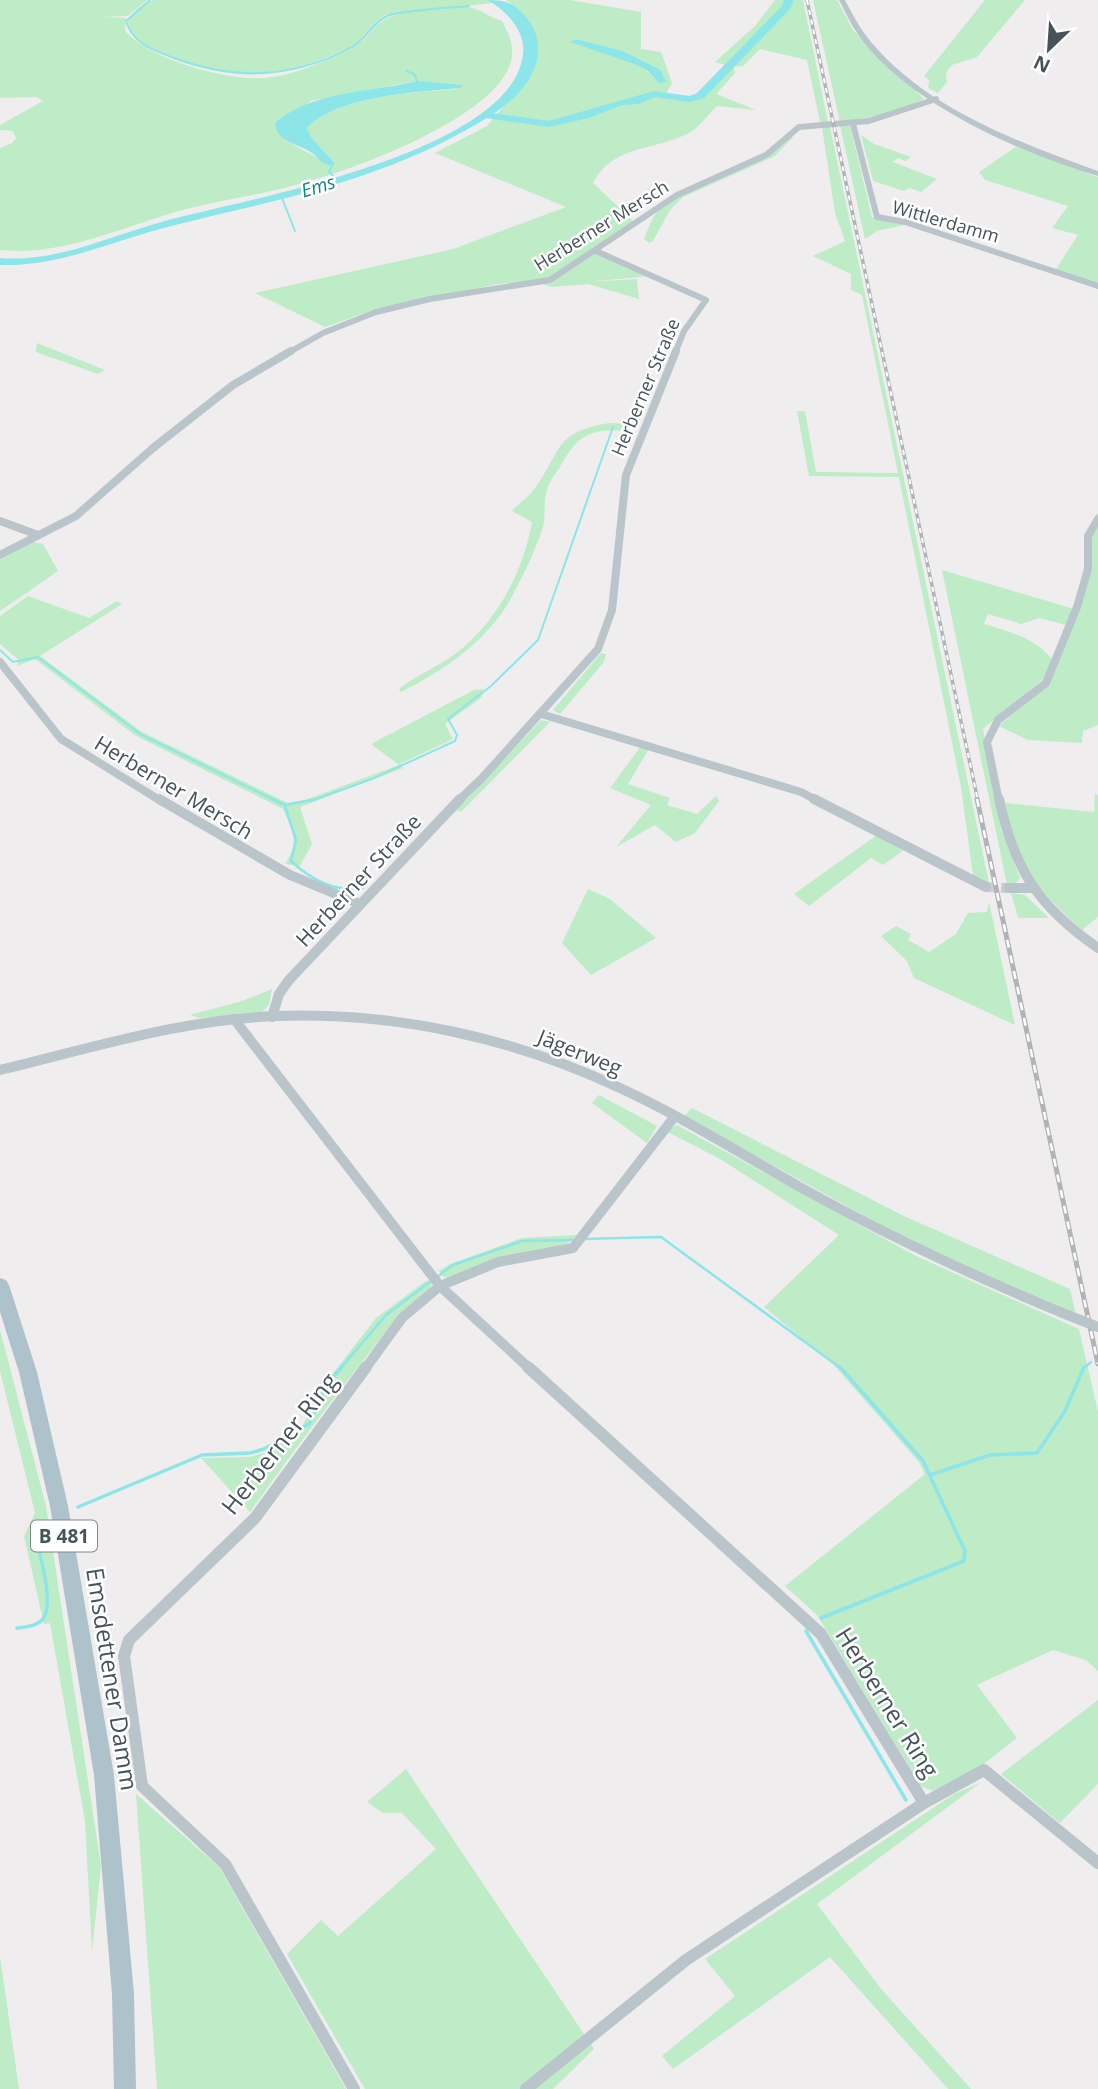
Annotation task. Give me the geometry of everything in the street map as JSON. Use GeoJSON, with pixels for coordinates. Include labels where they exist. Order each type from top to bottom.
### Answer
{"type":"FeatureCollection","features":[{"type":"Feature","properties":{"kind":"main road","name":"Emsdettener Damm"},"geometry":{"type":"LineString","coordinates":[[0,1285],[28,1372],[59,1506],[104,1774],[123,1994],[125,2089]]}},
{"type":"Feature","properties":{"kind":"street"},"geometry":{"type":"LineString","coordinates":[[842,0],[857,28],[877,51],[936,99],[986,127],[1098,174]]}},
{"type":"Feature","properties":{"kind":"street","name":"Herberner Mersch"},"geometry":{"type":"LineString","coordinates":[[0,555],[76,516],[153,448],[233,385],[323,333],[376,312],[430,299],[470,291],[536,285],[550,280],[677,195],[766,155],[799,127],[853,124],[878,119],[936,99]]}},
{"type":"Feature","properties":{"kind":"street","name":"Wittlerdamm"},"geometry":{"type":"LineString","coordinates":[[853,124],[877,217],[905,222],[1098,286]]}},
{"type":"Feature","properties":{"kind":"street","name":"Herberner Straße"},"geometry":{"type":"LineString","coordinates":[[272,1017],[279,995],[289,980],[541,714],[598,649],[606,633],[618,568],[626,475],[684,331],[706,300],[596,251]]}},
{"type":"Feature","properties":{"kind":"street"},"geometry":{"type":"LineString","coordinates":[[1098,519],[1088,536],[1088,569],[1077,607],[1046,683],[998,720],[988,735],[989,756],[1005,828],[1031,888],[1066,926],[1098,948]]}},
{"type":"Feature","properties":{"kind":"street"},"geometry":{"type":"LineString","coordinates":[[0,521],[38,535]]}},
{"type":"Feature","properties":{"kind":"street","name":"Herberner Mersch"},"geometry":{"type":"LineString","coordinates":[[0,662],[61,739],[221,838],[290,875],[359,904]]}},
{"type":"Feature","properties":{"kind":"street"},"geometry":{"type":"LineString","coordinates":[[541,714],[801,792],[986,887]]}},
{"type":"Feature","properties":{"kind":"street"},"geometry":{"type":"LineString","coordinates":[[1008,888],[1031,888]]}},
{"type":"Feature","properties":{"kind":"street","name":"Jägerweg"},"geometry":{"type":"LineString","coordinates":[[0,1070],[160,1031],[234,1019],[272,1017],[378,1021],[482,1038],[555,1060],[676,1116],[874,1227],[975,1276],[1098,1326]]}},
{"type":"Feature","properties":{"kind":"street","name":"Herberner Ring"},"geometry":{"type":"LineString","coordinates":[[234,1019],[440,1286],[821,1634],[924,1803]]}},
{"type":"Feature","properties":{"kind":"street","name":"Herberner Ring"},"geometry":{"type":"LineString","coordinates":[[354,2089],[225,1864],[142,1786],[124,1656],[129,1640],[255,1518],[402,1318],[440,1286],[498,1262],[573,1248],[676,1116]]}},
{"type":"Feature","properties":{"kind":"street","name":"Herberner Ring"},"geometry":{"type":"LineString","coordinates":[[526,2089],[686,1960],[924,1803],[984,1770],[1098,1863]]}},
{"type":"Feature","properties":{"kind":"green space"},"geometry":{"type":"Polygon","coordinates":[[[0,0],[147,0],[128,16],[101,17],[126,18],[125,31],[153,51],[171,59],[211,72],[249,78],[288,74],[312,66],[356,45],[387,18],[441,8],[472,8],[502,21],[512,46],[511,61],[500,82],[479,103],[418,140],[319,178],[186,209],[94,238],[47,249],[0,250],[0,148],[12,143],[16,138],[13,131],[0,130],[0,125],[43,101],[37,97],[0,98],[0,0]],[[417,81],[310,101],[284,140],[318,158],[335,162],[310,138],[307,127],[321,117],[339,108],[379,97],[460,89],[417,81]]]}},
{"type":"Feature","properties":{"kind":"green space"},"geometry":{"type":"Polygon","coordinates":[[[153,0],[487,0],[492,3],[385,15],[358,41],[330,56],[280,72],[242,74],[185,62],[137,38],[128,21],[137,9],[153,0]]]}},
{"type":"Feature","properties":{"kind":"green space"},"geometry":{"type":"Polygon","coordinates":[[[506,0],[570,0],[641,12],[641,49],[661,52],[672,83],[665,96],[688,100],[686,97],[703,91],[725,65],[715,62],[755,26],[775,0],[803,0],[828,122],[820,122],[807,60],[760,49],[743,66],[734,67],[735,73],[716,94],[756,110],[717,106],[689,133],[623,155],[601,170],[593,183],[633,221],[591,250],[650,276],[587,282],[637,279],[639,299],[588,284],[551,287],[533,281],[498,284],[373,310],[325,327],[255,293],[453,249],[566,207],[435,153],[487,126],[533,72],[519,10],[506,0]],[[576,39],[571,42],[637,64],[654,78],[664,78],[661,70],[623,51],[576,39]]]}},
{"type":"Feature","properties":{"kind":"green space"},"geometry":{"type":"Polygon","coordinates":[[[813,0],[837,0],[853,30],[924,99],[886,115],[840,122],[813,0]]]}},
{"type":"Feature","properties":{"kind":"green space"},"geometry":{"type":"Polygon","coordinates":[[[985,0],[1025,0],[977,57],[952,65],[946,73],[947,82],[938,93],[928,88],[929,80],[924,76],[985,0]]]}},
{"type":"Feature","properties":{"kind":"green space"},"geometry":{"type":"Polygon","coordinates":[[[840,125],[850,126],[872,217],[904,225],[877,231],[865,239],[840,125]]]}},
{"type":"Feature","properties":{"kind":"green space"},"geometry":{"type":"Polygon","coordinates":[[[822,127],[830,127],[989,883],[974,879],[961,787],[899,477],[809,476],[797,411],[805,411],[816,472],[898,473],[862,295],[851,290],[851,274],[813,256],[845,241],[835,213],[822,127]]]}},
{"type":"Feature","properties":{"kind":"green space"},"geometry":{"type":"Polygon","coordinates":[[[861,135],[874,144],[911,157],[905,161],[898,158],[893,162],[937,179],[921,192],[909,188],[904,191],[873,181],[861,135]]]}},
{"type":"Feature","properties":{"kind":"green space"},"geometry":{"type":"Polygon","coordinates":[[[793,137],[775,156],[683,197],[670,210],[653,241],[649,243],[644,239],[652,219],[674,198],[758,158],[793,137]]]}},
{"type":"Feature","properties":{"kind":"green space"},"geometry":{"type":"Polygon","coordinates":[[[1017,146],[1098,177],[1098,283],[1056,269],[1078,235],[1052,228],[1068,206],[985,180],[979,172],[1017,146]]]}},
{"type":"Feature","properties":{"kind":"green space"},"geometry":{"type":"Polygon","coordinates":[[[37,343],[105,370],[98,374],[36,352],[37,343]]]}},
{"type":"Feature","properties":{"kind":"green space"},"geometry":{"type":"Polygon","coordinates":[[[609,423],[630,424],[628,431],[604,431],[579,441],[551,481],[546,494],[540,536],[519,583],[500,615],[476,642],[448,665],[401,692],[399,689],[454,655],[483,628],[505,596],[528,541],[532,522],[512,511],[532,492],[567,439],[590,427],[609,423]]]}},
{"type":"Feature","properties":{"kind":"green space"},"geometry":{"type":"Polygon","coordinates":[[[1098,512],[1098,725],[1083,731],[1082,743],[1028,740],[999,726],[1049,682],[1049,674],[983,729],[1001,830],[1020,878],[1007,885],[942,570],[1074,609],[1084,568],[1086,537],[1098,512]],[[988,614],[984,624],[1031,641],[1053,661],[1066,625],[1039,618],[1021,624],[988,614]]]}},
{"type":"Feature","properties":{"kind":"green space"},"geometry":{"type":"Polygon","coordinates":[[[33,542],[43,544],[58,571],[0,611],[0,560],[33,542]]]}},
{"type":"Feature","properties":{"kind":"green space"},"geometry":{"type":"Polygon","coordinates":[[[28,596],[89,618],[117,601],[122,604],[40,656],[142,732],[288,803],[300,802],[399,765],[371,744],[474,690],[483,689],[482,697],[445,724],[453,739],[400,764],[403,768],[300,807],[312,844],[300,866],[285,864],[294,843],[283,809],[136,736],[35,659],[17,666],[19,660],[0,644],[0,616],[28,596]]]}},
{"type":"Feature","properties":{"kind":"green space"},"geometry":{"type":"Polygon","coordinates":[[[601,653],[606,654],[604,662],[560,714],[553,710],[601,653]]]}},
{"type":"Feature","properties":{"kind":"green space"},"geometry":{"type":"Polygon","coordinates":[[[541,720],[550,722],[461,812],[456,810],[541,720]]]}},
{"type":"Feature","properties":{"kind":"green space"},"geometry":{"type":"Polygon","coordinates":[[[641,746],[650,747],[628,784],[670,798],[667,805],[697,814],[716,796],[719,801],[695,833],[676,842],[655,825],[616,847],[651,805],[610,788],[641,746]]]}},
{"type":"Feature","properties":{"kind":"green space"},"geometry":{"type":"Polygon","coordinates":[[[1095,794],[1098,795],[1098,917],[1082,930],[1052,902],[1030,874],[1015,843],[1005,803],[1094,812],[1095,794]]]}},
{"type":"Feature","properties":{"kind":"green space"},"geometry":{"type":"Polygon","coordinates":[[[877,835],[903,851],[883,865],[871,858],[809,906],[794,894],[877,835]]]}},
{"type":"Feature","properties":{"kind":"green space"},"geometry":{"type":"Polygon","coordinates":[[[588,889],[610,899],[656,938],[591,975],[562,943],[588,889]]]}},
{"type":"Feature","properties":{"kind":"green space"},"geometry":{"type":"Polygon","coordinates":[[[1011,893],[1025,895],[1049,918],[1018,918],[1011,893]]]}},
{"type":"Feature","properties":{"kind":"green space"},"geometry":{"type":"Polygon","coordinates":[[[989,902],[1015,1025],[914,978],[907,961],[881,936],[896,926],[911,934],[908,940],[929,952],[956,934],[968,913],[987,912],[989,902]]]}},
{"type":"Feature","properties":{"kind":"green space"},"geometry":{"type":"Polygon","coordinates":[[[272,989],[269,1005],[261,1013],[199,1018],[190,1015],[242,1001],[272,989]]]}},
{"type":"Feature","properties":{"kind":"green space"},"geometry":{"type":"Polygon","coordinates":[[[599,1095],[657,1126],[647,1143],[592,1103],[599,1095]]]}},
{"type":"Feature","properties":{"kind":"green space"},"geometry":{"type":"Polygon","coordinates":[[[692,1108],[904,1216],[1070,1289],[1076,1315],[906,1239],[684,1116],[692,1108]]]}},
{"type":"Feature","properties":{"kind":"green space"},"geometry":{"type":"Polygon","coordinates":[[[677,1125],[916,1256],[1079,1329],[1098,1412],[1098,1671],[1086,1660],[1053,1650],[977,1685],[1017,1738],[981,1766],[933,1791],[921,1786],[817,1615],[785,1586],[925,1474],[919,1462],[833,1364],[764,1307],[839,1235],[720,1159],[666,1131],[677,1125]]]}},
{"type":"Feature","properties":{"kind":"green space"},"geometry":{"type":"Polygon","coordinates":[[[578,1235],[566,1244],[450,1278],[443,1277],[439,1271],[450,1264],[522,1238],[578,1235]]]}},
{"type":"Feature","properties":{"kind":"green space"},"geometry":{"type":"Polygon","coordinates":[[[427,1280],[432,1284],[428,1291],[388,1329],[250,1512],[201,1458],[249,1457],[264,1453],[300,1431],[320,1390],[376,1318],[427,1280]]]}},
{"type":"Feature","properties":{"kind":"green space"},"geometry":{"type":"Polygon","coordinates":[[[0,1330],[46,1506],[101,1866],[92,1951],[85,1821],[50,1623],[44,1624],[24,1536],[35,1513],[0,1371],[0,1330]]]}},
{"type":"Feature","properties":{"kind":"green space"},"geometry":{"type":"Polygon","coordinates":[[[1098,1700],[1098,1784],[1060,1823],[1001,1774],[1098,1700]]]}},
{"type":"Feature","properties":{"kind":"green space"},"geometry":{"type":"Polygon","coordinates":[[[406,1769],[594,2049],[553,2089],[365,2089],[287,1954],[321,1920],[338,1936],[436,1849],[402,1813],[383,1813],[367,1802],[406,1769]]]}},
{"type":"Feature","properties":{"kind":"green space"},"geometry":{"type":"Polygon","coordinates":[[[980,1783],[817,1904],[882,1990],[971,2089],[948,2089],[830,1957],[673,2069],[662,2056],[735,1996],[705,1959],[954,1794],[980,1783]]]}},
{"type":"Feature","properties":{"kind":"green space"},"geometry":{"type":"Polygon","coordinates":[[[136,1794],[219,1867],[346,2089],[157,2089],[136,1794]]]}},
{"type":"Feature","properties":{"kind":"green space"},"geometry":{"type":"Polygon","coordinates":[[[0,1956],[19,2089],[0,2089],[0,1956]]]}},
{"type":"Feature","properties":{"kind":"water","name":"Ems"},"geometry":{"type":"Polygon","coordinates":[[[487,0],[516,7],[532,26],[538,50],[536,64],[519,93],[475,125],[403,161],[329,186],[153,231],[67,257],[45,262],[0,265],[0,258],[42,256],[84,247],[165,221],[310,185],[370,167],[426,145],[474,119],[508,89],[523,54],[518,29],[501,9],[487,0]]]}},
{"type":"Feature","properties":{"kind":"water"},"geometry":{"type":"Polygon","coordinates":[[[576,39],[623,51],[661,70],[666,82],[659,83],[648,71],[637,65],[570,42],[576,39]]]}},
{"type":"Feature","properties":{"kind":"water"},"geometry":{"type":"Polygon","coordinates":[[[417,81],[462,85],[460,88],[379,97],[320,117],[307,128],[311,138],[335,163],[332,166],[283,138],[276,129],[275,123],[290,112],[324,98],[417,81]]]}},
{"type":"Feature","properties":{"kind":"waterway"},"geometry":{"type":"LineString","coordinates":[[150,0],[126,21],[139,41],[174,58],[243,73],[287,70],[331,57],[358,43],[385,17],[413,11],[469,6]]}},
{"type":"Feature","properties":{"kind":"waterway"},"geometry":{"type":"LineString","coordinates":[[485,115],[549,124],[585,116],[597,109],[621,102],[635,102],[654,94],[689,99],[700,96],[787,7],[789,0]]}},
{"type":"Feature","properties":{"kind":"waterway"},"geometry":{"type":"LineString","coordinates":[[406,71],[414,74],[417,81]]}},
{"type":"Feature","properties":{"kind":"waterway","name":"Ems"},"geometry":{"type":"LineString","coordinates":[[332,166],[329,172],[336,179]]}},
{"type":"Feature","properties":{"kind":"waterway"},"geometry":{"type":"LineString","coordinates":[[282,198],[295,231]]}},
{"type":"Feature","properties":{"kind":"waterway"},"geometry":{"type":"LineString","coordinates":[[315,799],[372,779],[455,741],[457,735],[448,719],[491,686],[538,640],[613,427]]}},
{"type":"Feature","properties":{"kind":"waterway"},"geometry":{"type":"LineString","coordinates":[[0,650],[13,662],[38,657],[140,734],[276,801]]}},
{"type":"Feature","properties":{"kind":"waterway"},"geometry":{"type":"LineString","coordinates":[[272,799],[285,805],[315,799]]}},
{"type":"Feature","properties":{"kind":"waterway"},"geometry":{"type":"LineString","coordinates":[[310,801],[315,799]]}},
{"type":"Feature","properties":{"kind":"waterway"},"geometry":{"type":"LineString","coordinates":[[285,806],[296,840],[291,861],[306,874],[324,883],[343,888],[363,888]]}},
{"type":"Feature","properties":{"kind":"waterway"},"geometry":{"type":"LineString","coordinates":[[583,1239],[661,1237],[841,1369]]}},
{"type":"Feature","properties":{"kind":"waterway"},"geometry":{"type":"LineString","coordinates":[[437,1277],[453,1265],[522,1241],[573,1240]]}},
{"type":"Feature","properties":{"kind":"waterway"},"geometry":{"type":"LineString","coordinates":[[340,1369],[386,1315],[431,1281]]}},
{"type":"Feature","properties":{"kind":"waterway"},"geometry":{"type":"LineString","coordinates":[[1083,1369],[1091,1362]]}},
{"type":"Feature","properties":{"kind":"waterway"},"geometry":{"type":"LineString","coordinates":[[78,1507],[202,1455],[250,1453],[264,1449],[309,1424],[328,1383],[342,1367]]}},
{"type":"Feature","properties":{"kind":"waterway"},"geometry":{"type":"LineString","coordinates":[[821,1618],[964,1561],[965,1551],[923,1461],[841,1369]]}},
{"type":"Feature","properties":{"kind":"waterway"},"geometry":{"type":"LineString","coordinates":[[930,1475],[990,1455],[1037,1453],[1065,1411],[1083,1369]]}},
{"type":"Feature","properties":{"kind":"waterway"},"geometry":{"type":"LineString","coordinates":[[17,1628],[38,1623],[46,1612],[47,1590],[35,1535],[43,1525]]}},
{"type":"Feature","properties":{"kind":"waterway"},"geometry":{"type":"LineString","coordinates":[[806,1631],[906,1800]]}},
{"type":"Feature","properties":{"kind":"tunnel"},"geometry":{"type":"LineString","coordinates":[[986,887],[1008,888]]}},
{"type":"Feature","properties":{"kind":"railway"},"geometry":{"type":"LineString","coordinates":[[807,0],[978,801]]}},
{"type":"Feature","properties":{"kind":"railway"},"geometry":{"type":"LineString","coordinates":[[977,799],[1098,1364]]}}]}
